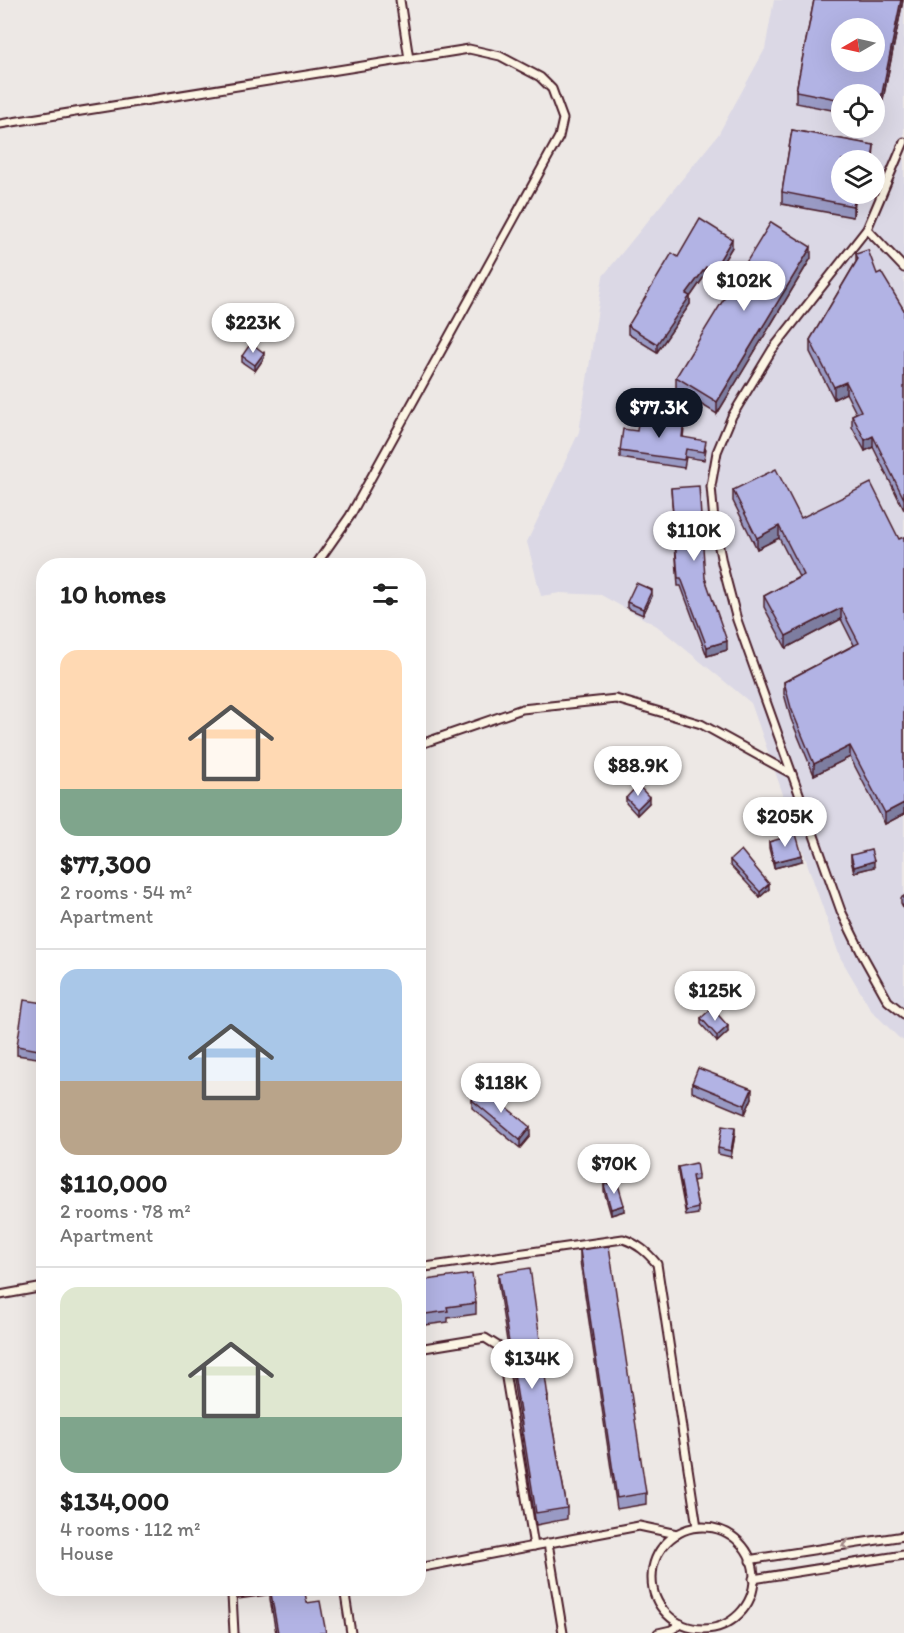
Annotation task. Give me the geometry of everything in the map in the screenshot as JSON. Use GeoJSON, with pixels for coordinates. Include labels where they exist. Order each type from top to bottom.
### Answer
{"type":"FeatureCollection","features":[{"type":"Feature","properties":{"kind":"lane"},"geometry":{"type":"LineString","coordinates":[[400,0],[409,59]]}},
{"type":"Feature","properties":{"kind":"lane"},"geometry":{"type":"LineString","coordinates":[[0,124],[469,49],[500,56],[540,77],[552,89],[563,119],[559,137],[350,516],[321,558]]}},
{"type":"Feature","properties":{"kind":"lane"},"geometry":{"type":"LineString","coordinates":[[904,142],[867,229],[772,350],[732,416],[717,452],[711,486],[714,521],[736,620],[842,911],[888,1001],[904,1014]]}},
{"type":"Feature","properties":{"kind":"lane"},"geometry":{"type":"LineString","coordinates":[[867,229],[904,268]]}},
{"type":"Feature","properties":{"kind":"lane"},"geometry":{"type":"LineString","coordinates":[[426,742],[522,709],[615,699],[701,724],[792,774]]}},
{"type":"Feature","properties":{"kind":"lane"},"geometry":{"type":"LineString","coordinates":[[426,1267],[623,1239],[634,1242],[648,1253],[657,1264],[697,1527]]}},
{"type":"Feature","properties":{"kind":"lane"},"geometry":{"type":"LineString","coordinates":[[0,1294],[36,1288]]}},
{"type":"Feature","properties":{"kind":"lane"},"geometry":{"type":"LineString","coordinates":[[426,1348],[485,1338],[501,1348],[534,1546]]}},
{"type":"Feature","properties":{"kind":"lane"},"geometry":{"type":"LineString","coordinates":[[426,1566],[639,1526],[677,1534]]}},
{"type":"Feature","properties":{"kind":"lane"},"geometry":{"type":"LineString","coordinates":[[697,1527],[719,1529],[734,1538],[746,1551],[753,1567],[753,1584],[749,1599],[740,1613],[713,1631],[681,1624],[667,1615],[652,1587],[652,1570],[658,1553],[669,1539],[684,1530],[697,1527]]}},
{"type":"Feature","properties":{"kind":"lane"},"geometry":{"type":"LineString","coordinates":[[750,1561],[904,1536]]}},
{"type":"Feature","properties":{"kind":"lane"},"geometry":{"type":"LineString","coordinates":[[548,1544],[563,1633]]}},
{"type":"Feature","properties":{"kind":"lane"},"geometry":{"type":"LineString","coordinates":[[753,1579],[904,1555]]}},
{"type":"Feature","properties":{"kind":"lane"},"geometry":{"type":"LineString","coordinates":[[233,1596],[234,1633]]}},
{"type":"Feature","properties":{"kind":"lane"},"geometry":{"type":"LineString","coordinates":[[345,1596],[351,1633]]}},
{"type":"Feature","properties":{"kind":"lane"},"geometry":{"type":"LineString","coordinates":[[658,1633],[671,1630],[681,1624]]}},
{"type":"Feature","properties":{"kind":"shaded area"},"geometry":{"type":"Polygon","coordinates":[[[774,0],[904,0],[904,1041],[871,1010],[840,957],[751,703],[657,626],[601,595],[560,593],[541,596],[527,542],[579,432],[603,276],[718,135],[765,49],[774,0]]]}},
{"type":"Feature","properties":{"kind":"building"},"geometry":{"type":"Polygon","coordinates":[[[814,0],[901,0],[884,84],[831,84],[831,98],[796,91],[814,0]]]}},
{"type":"Feature","properties":{"kind":"building"},"geometry":{"type":"Polygon","coordinates":[[[792,130],[874,145],[873,150],[831,150],[831,202],[782,192],[792,130]]]}},
{"type":"Feature","properties":{"kind":"building"},"geometry":{"type":"Polygon","coordinates":[[[700,219],[732,239],[713,271],[706,267],[686,294],[690,296],[657,344],[628,326],[672,253],[678,257],[700,219]]]}},
{"type":"Feature","properties":{"kind":"building"},"geometry":{"type":"Polygon","coordinates":[[[771,222],[811,247],[717,402],[676,377],[771,222]]]}},
{"type":"Feature","properties":{"kind":"building"},"geometry":{"type":"Polygon","coordinates":[[[868,250],[877,274],[881,272],[904,310],[904,499],[873,436],[865,440],[852,415],[861,411],[846,382],[834,387],[810,340],[858,259],[856,254],[868,250]]]}},
{"type":"Feature","properties":{"kind":"building"},"geometry":{"type":"Polygon","coordinates":[[[251,343],[264,353],[255,365],[242,356],[251,343]]]}},
{"type":"Feature","properties":{"kind":"building"},"geometry":{"type":"Polygon","coordinates":[[[639,415],[684,421],[682,437],[706,441],[704,452],[686,449],[684,460],[620,451],[623,429],[637,431],[639,415]]]}},
{"type":"Feature","properties":{"kind":"building"},"geometry":{"type":"Polygon","coordinates":[[[776,469],[801,518],[871,483],[899,539],[904,537],[904,803],[885,813],[850,746],[814,764],[791,708],[784,682],[859,643],[841,608],[786,636],[764,596],[804,575],[779,526],[757,538],[733,490],[776,469]]]}},
{"type":"Feature","properties":{"kind":"building"},"geometry":{"type":"Polygon","coordinates":[[[699,486],[705,578],[727,641],[707,647],[681,578],[678,578],[671,488],[699,486]]]}},
{"type":"Feature","properties":{"kind":"building"},"geometry":{"type":"Polygon","coordinates":[[[636,583],[652,590],[643,609],[627,602],[636,583]]]}},
{"type":"Feature","properties":{"kind":"building"},"geometry":{"type":"Polygon","coordinates":[[[638,785],[649,797],[637,809],[626,798],[638,785]]]}},
{"type":"Feature","properties":{"kind":"building"},"geometry":{"type":"Polygon","coordinates":[[[796,834],[802,855],[774,862],[769,842],[796,834]]]}},
{"type":"Feature","properties":{"kind":"building"},"geometry":{"type":"Polygon","coordinates":[[[741,850],[769,884],[760,892],[730,860],[741,850]]]}},
{"type":"Feature","properties":{"kind":"building"},"geometry":{"type":"Polygon","coordinates":[[[871,850],[874,861],[854,867],[851,855],[871,850]]]}},
{"type":"Feature","properties":{"kind":"building"},"geometry":{"type":"Polygon","coordinates":[[[24,1000],[36,1002],[36,1050],[17,1046],[24,1000]]]}},
{"type":"Feature","properties":{"kind":"building"},"geometry":{"type":"Polygon","coordinates":[[[712,1008],[728,1026],[717,1036],[701,1018],[712,1008]]]}},
{"type":"Feature","properties":{"kind":"building"},"geometry":{"type":"Polygon","coordinates":[[[698,1068],[752,1089],[745,1105],[692,1083],[698,1068]]]}},
{"type":"Feature","properties":{"kind":"building"},"geometry":{"type":"Polygon","coordinates":[[[482,1087],[530,1127],[520,1140],[472,1100],[482,1087]]]}},
{"type":"Feature","properties":{"kind":"building"},"geometry":{"type":"Polygon","coordinates":[[[722,1126],[735,1128],[731,1151],[718,1148],[722,1126]]]}},
{"type":"Feature","properties":{"kind":"building"},"geometry":{"type":"Polygon","coordinates":[[[696,1163],[698,1175],[692,1176],[698,1208],[686,1211],[678,1167],[696,1163]]]}},
{"type":"Feature","properties":{"kind":"building"},"geometry":{"type":"Polygon","coordinates":[[[617,1181],[624,1205],[611,1209],[604,1185],[617,1181]]]}},
{"type":"Feature","properties":{"kind":"building"},"geometry":{"type":"Polygon","coordinates":[[[609,1246],[646,1493],[617,1498],[580,1250],[609,1246]]]}},
{"type":"Feature","properties":{"kind":"building"},"geometry":{"type":"Polygon","coordinates":[[[530,1268],[547,1397],[567,1508],[536,1513],[498,1273],[530,1268]]]}},
{"type":"Feature","properties":{"kind":"building"},"geometry":{"type":"Polygon","coordinates":[[[472,1274],[476,1303],[447,1307],[448,1311],[426,1314],[426,1280],[472,1274]]]}},
{"type":"Feature","properties":{"kind":"building"},"geometry":{"type":"Polygon","coordinates":[[[271,1596],[306,1596],[307,1603],[320,1601],[326,1633],[278,1633],[271,1596]]]}}]}
